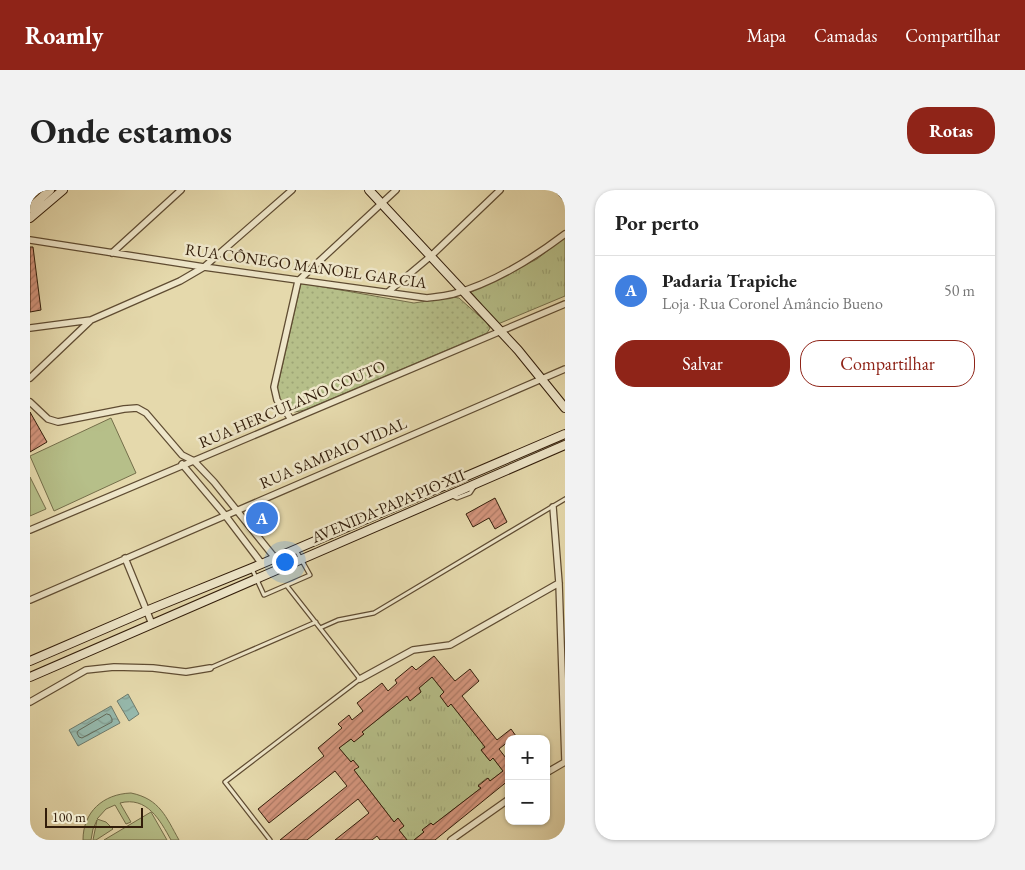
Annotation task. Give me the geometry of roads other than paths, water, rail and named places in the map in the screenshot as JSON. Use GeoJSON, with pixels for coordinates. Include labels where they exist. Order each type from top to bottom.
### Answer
{"type":"FeatureCollection","features":[{"type":"Feature","properties":{"kind":"street"},"geometry":{"type":"LineString","coordinates":[[30,208],[50,190]]}},
{"type":"Feature","properties":{"kind":"street"},"geometry":{"type":"LineString","coordinates":[[30,218],[63,190]]}},
{"type":"Feature","properties":{"kind":"street"},"geometry":{"type":"LineString","coordinates":[[112,253],[181,190]]}},
{"type":"Feature","properties":{"kind":"street"},"geometry":{"type":"LineString","coordinates":[[30,328],[91,320],[180,281],[204,267],[292,190]]}},
{"type":"Feature","properties":{"kind":"street"},"geometry":{"type":"LineString","coordinates":[[369,190],[500,331],[543,379],[565,408]]}},
{"type":"Feature","properties":{"kind":"street"},"geometry":{"type":"LineString","coordinates":[[291,419],[277,400],[274,387],[298,281],[396,190]]}},
{"type":"Feature","properties":{"kind":"street"},"geometry":{"type":"LineString","coordinates":[[388,292],[431,256],[500,190]]}},
{"type":"Feature","properties":{"kind":"street"},"geometry":{"type":"LineString","coordinates":[[559,190],[565,196]]}},
{"type":"Feature","properties":{"kind":"street","name":"RUA CÔNEGO MANOEL GARCIA"},"geometry":{"type":"LineString","coordinates":[[30,240],[298,281],[427,298],[463,291],[518,266],[565,234]]}},
{"type":"Feature","properties":{"kind":"street","name":"RUA HERCULANO COUTO"},"geometry":{"type":"LineString","coordinates":[[30,530],[565,304]]}},
{"type":"Feature","properties":{"kind":"street"},"geometry":{"type":"LineString","coordinates":[[30,378],[91,320]]}},
{"type":"Feature","properties":{"kind":"street","name":"RUA SAMPAIO VIDAL"},"geometry":{"type":"LineString","coordinates":[[30,600],[565,369]]}},
{"type":"Feature","properties":{"kind":"street"},"geometry":{"type":"LineString","coordinates":[[30,402],[48,419],[58,422],[137,408],[154,421],[182,455],[194,461],[214,482],[274,558]]}},
{"type":"Feature","properties":{"kind":"street","name":"AVENIDA PAPA PIO XII"},"geometry":{"type":"LineString","coordinates":[[30,661],[296,550],[565,434]]}},
{"type":"Feature","properties":{"kind":"street","name":"AVENIDA PAPA PIO XII"},"geometry":{"type":"LineString","coordinates":[[30,677],[565,445]]}},
{"type":"Feature","properties":{"kind":"street"},"geometry":{"type":"LineString","coordinates":[[182,455],[182,466],[225,515],[262,564]]}},
{"type":"Feature","properties":{"kind":"street"},"geometry":{"type":"LineString","coordinates":[[491,466],[495,475]]}},
{"type":"Feature","properties":{"kind":"street"},"geometry":{"type":"LineString","coordinates":[[550,770],[565,761],[559,583],[553,507]]}},
{"type":"Feature","properties":{"kind":"street"},"geometry":{"type":"LineString","coordinates":[[390,509],[394,519]]}},
{"type":"Feature","properties":{"kind":"street"},"geometry":{"type":"LineString","coordinates":[[125,558],[152,624]]}},
{"type":"Feature","properties":{"kind":"street"},"geometry":{"type":"LineString","coordinates":[[360,679],[413,650],[450,645],[559,583]]}},
{"type":"Feature","properties":{"kind":"street"},"geometry":{"type":"LineString","coordinates":[[30,702],[86,670],[114,667],[153,668],[186,672],[210,668]]}},
{"type":"Feature","properties":{"kind":"street"},"geometry":{"type":"LineString","coordinates":[[451,840],[505,802]]}},
{"type":"Feature","properties":{"kind":"lane"},"geometry":{"type":"LineString","coordinates":[[320,628],[338,620],[374,613],[565,500]]}},
{"type":"Feature","properties":{"kind":"lane"},"geometry":{"type":"LineString","coordinates":[[252,568],[264,595],[287,586],[310,575],[296,550]]}},
{"type":"Feature","properties":{"kind":"lane"},"geometry":{"type":"LineString","coordinates":[[270,840],[225,782],[360,679],[287,586]]}},
{"type":"Feature","properties":{"kind":"lane"},"geometry":{"type":"LineString","coordinates":[[210,668],[316,622]]}},
{"type":"Feature","properties":{"kind":"water"},"geometry":{"type":"Polygon","coordinates":[[[128,694],[139,714],[129,721],[117,701],[128,694]]]}},
{"type":"Feature","properties":{"kind":"water"},"geometry":{"type":"Polygon","coordinates":[[[111,706],[120,723],[78,746],[69,730],[111,706]]]}},
{"type":"Feature","properties":{"kind":"place","name":"Padaria Trapiche"},"geometry":{"type":"Point","coordinates":[262,518]}}]}
